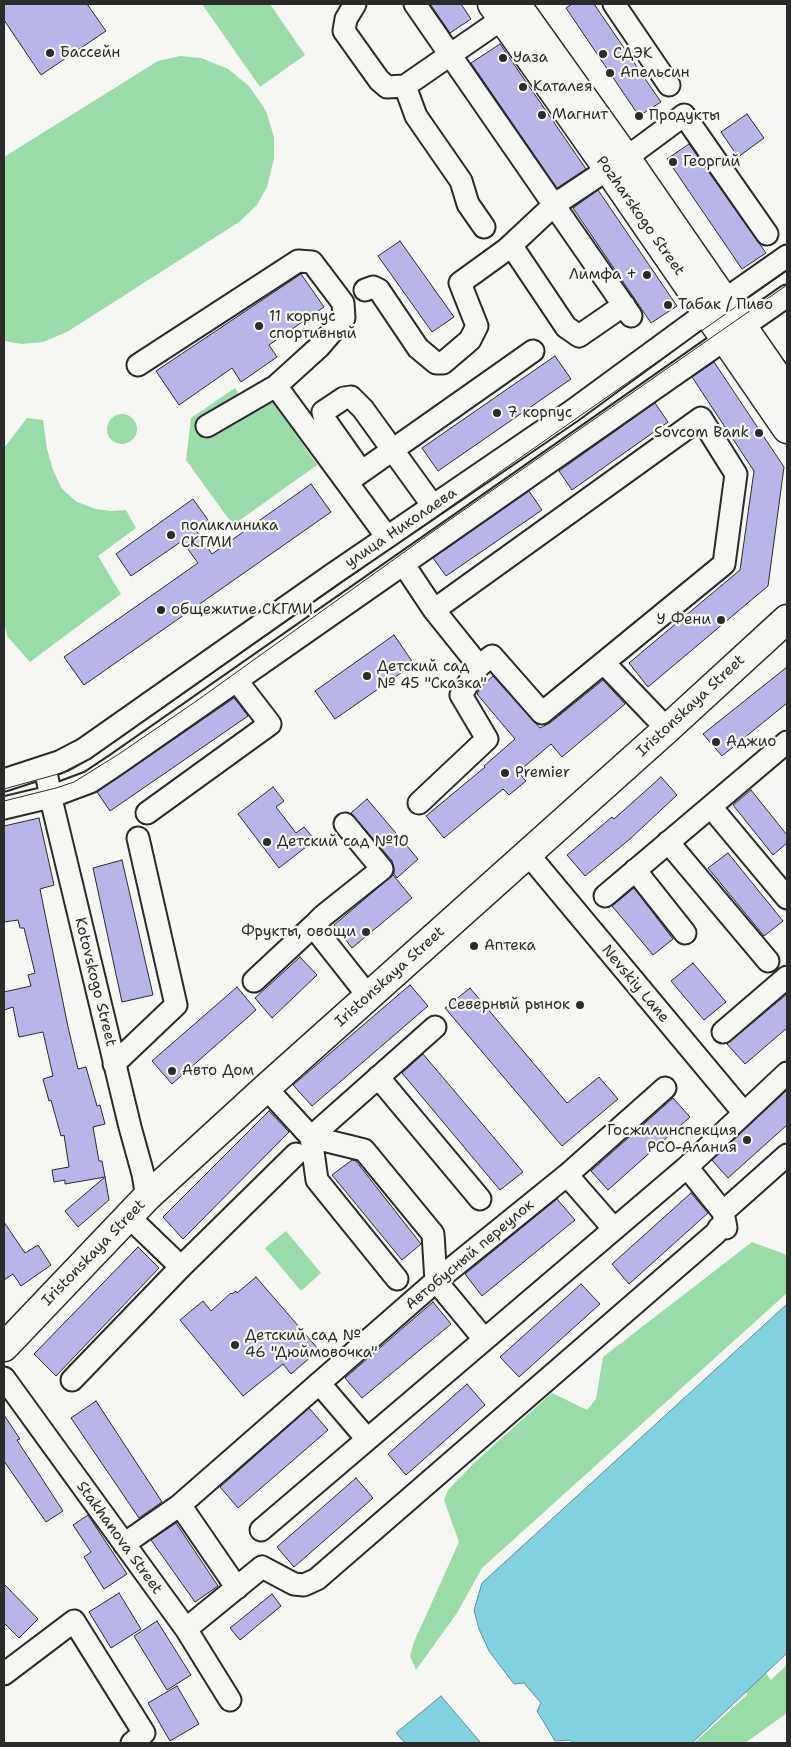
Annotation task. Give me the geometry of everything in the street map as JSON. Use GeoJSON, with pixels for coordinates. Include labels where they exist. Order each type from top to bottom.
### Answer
{"type":"FeatureCollection","features":[{"type":"Feature","properties":{"kind":"main road","name":"Pozharskogo Street"},"geometry":{"type":"LineString","coordinates":[[510,7],[734,334],[787,429]]}},
{"type":"Feature","properties":{"kind":"main road","name":"Pozharskogo Street"},"geometry":{"type":"LineString","coordinates":[[734,334],[787,391]]}},
{"type":"Feature","properties":{"kind":"main road","name":"Iristonskaya Street"},"geometry":{"type":"LineString","coordinates":[[4,1347],[138,1207],[266,1088],[667,730],[787,619]]}},
{"type":"Feature","properties":{"kind":"street"},"geometry":{"type":"LineString","coordinates":[[355,4],[346,19],[344,31],[379,80],[387,87],[405,86],[451,55],[510,7]]}},
{"type":"Feature","properties":{"kind":"street"},"geometry":{"type":"LineString","coordinates":[[415,4],[627,310],[579,336],[566,328],[511,245]]}},
{"type":"Feature","properties":{"kind":"street"},"geometry":{"type":"LineString","coordinates":[[614,4],[669,85]]}},
{"type":"Feature","properties":{"kind":"street"},"geometry":{"type":"LineString","coordinates":[[405,86],[416,116],[461,181],[468,204],[484,227]]}},
{"type":"Feature","properties":{"kind":"street"},"geometry":{"type":"LineString","coordinates":[[364,290],[373,287],[379,290],[418,348],[436,363],[443,362],[470,340],[477,326],[460,282],[511,245],[554,204],[617,164],[684,115],[767,234]]}},
{"type":"Feature","properties":{"kind":"street","name":"улица Николаева"},"geometry":{"type":"LineString","coordinates":[[4,780],[59,762],[84,749],[387,537],[572,411],[715,306],[787,256]]}},
{"type":"Feature","properties":{"kind":"street"},"geometry":{"type":"LineString","coordinates":[[138,365],[298,261],[312,262],[343,303],[344,318],[320,347],[276,386],[207,426]]}},
{"type":"Feature","properties":{"kind":"street","name":"улица Николаева"},"geometry":{"type":"LineString","coordinates":[[4,808],[50,797],[90,782],[404,565],[787,296]]}},
{"type":"Feature","properties":{"kind":"street"},"geometry":{"type":"LineString","coordinates":[[354,476],[533,351]]}},
{"type":"Feature","properties":{"kind":"street"},"geometry":{"type":"LineString","coordinates":[[276,386],[354,476]]}},
{"type":"Feature","properties":{"kind":"street"},"geometry":{"type":"LineString","coordinates":[[387,537],[325,420],[323,412],[344,398],[351,397],[363,409],[428,499]]}},
{"type":"Feature","properties":{"kind":"street"},"geometry":{"type":"LineString","coordinates":[[419,803],[487,738],[461,695],[479,666],[492,656],[542,714],[724,564],[736,474],[700,418],[434,610]]}},
{"type":"Feature","properties":{"kind":"street"},"geometry":{"type":"LineString","coordinates":[[404,565],[434,610],[479,666]]}},
{"type":"Feature","properties":{"kind":"street"},"geometry":{"type":"LineString","coordinates":[[604,663],[667,730]]}},
{"type":"Feature","properties":{"kind":"street"},"geometry":{"type":"LineString","coordinates":[[147,813],[270,724],[240,685],[239,679]]}},
{"type":"Feature","properties":{"kind":"street"},"geometry":{"type":"LineString","coordinates":[[605,896],[787,742]]}},
{"type":"Feature","properties":{"kind":"street","name":"Kotovskogo Street"},"geometry":{"type":"LineString","coordinates":[[45,766],[50,797],[114,1064],[143,1174],[138,1207]]}},
{"type":"Feature","properties":{"kind":"street"},"geometry":{"type":"LineString","coordinates":[[711,807],[787,898]]}},
{"type":"Feature","properties":{"kind":"street"},"geometry":{"type":"LineString","coordinates":[[254,980],[323,916],[382,869],[345,824]]}},
{"type":"Feature","properties":{"kind":"street"},"geometry":{"type":"LineString","coordinates":[[114,1064],[176,1005],[138,838]]}},
{"type":"Feature","properties":{"kind":"street"},"geometry":{"type":"LineString","coordinates":[[668,842],[768,961]]}},
{"type":"Feature","properties":{"kind":"street","name":"Nevskiy Lane"},"geometry":{"type":"LineString","coordinates":[[528,854],[744,1113]]}},
{"type":"Feature","properties":{"kind":"street"},"geometry":{"type":"LineString","coordinates":[[635,870],[686,933]]}},
{"type":"Feature","properties":{"kind":"street"},"geometry":{"type":"LineString","coordinates":[[313,926],[369,996]]}},
{"type":"Feature","properties":{"kind":"street"},"geometry":{"type":"LineString","coordinates":[[723,1032],[787,978]]}},
{"type":"Feature","properties":{"kind":"street"},"geometry":{"type":"LineString","coordinates":[[311,1137],[435,1027]]}},
{"type":"Feature","properties":{"kind":"street"},"geometry":{"type":"LineString","coordinates":[[260,1530],[687,1167],[744,1113],[786,1077]]}},
{"type":"Feature","properties":{"kind":"street"},"geometry":{"type":"LineString","coordinates":[[378,1078],[480,1199]]}},
{"type":"Feature","properties":{"kind":"street"},"geometry":{"type":"LineString","coordinates":[[266,1088],[311,1137],[364,1150],[433,1234],[436,1281],[484,1339]]}},
{"type":"Feature","properties":{"kind":"street","name":"Автобусный переулок"},"geometry":{"type":"LineString","coordinates":[[124,1544],[180,1505],[436,1281],[567,1175],[665,1088]]}},
{"type":"Feature","properties":{"kind":"street"},"geometry":{"type":"LineString","coordinates":[[311,1137],[317,1180],[398,1279]]}},
{"type":"Feature","properties":{"kind":"street"},"geometry":{"type":"LineString","coordinates":[[72,1380],[181,1267],[296,1154]]}},
{"type":"Feature","properties":{"kind":"street"},"geometry":{"type":"LineString","coordinates":[[723,1212],[787,1155]]}},
{"type":"Feature","properties":{"kind":"street"},"geometry":{"type":"LineString","coordinates":[[186,1629],[262,1567],[294,1584],[304,1584],[317,1579],[716,1233],[718,1228],[726,1228],[723,1212],[687,1167]]}},
{"type":"Feature","properties":{"kind":"street"},"geometry":{"type":"LineString","coordinates":[[567,1175],[614,1229]]}},
{"type":"Feature","properties":{"kind":"street"},"geometry":{"type":"LineString","coordinates":[[138,1207],[181,1267]]}},
{"type":"Feature","properties":{"kind":"street","name":"Stakhanova Street"},"geometry":{"type":"LineString","coordinates":[[4,1378],[186,1629],[230,1700]]}},
{"type":"Feature","properties":{"kind":"street"},"geometry":{"type":"LineString","coordinates":[[319,1383],[367,1439]]}},
{"type":"Feature","properties":{"kind":"street"},"geometry":{"type":"LineString","coordinates":[[180,1505],[237,1588]]}},
{"type":"Feature","properties":{"kind":"street"},"geometry":{"type":"LineString","coordinates":[[4,1674],[74,1622],[144,1733],[132,1743]]}},
{"type":"Feature","properties":{"kind":"green space"},"geometry":{"type":"Polygon","coordinates":[[[202,4],[270,4],[305,55],[260,87],[202,4]]]}},
{"type":"Feature","properties":{"kind":"green space"},"geometry":{"type":"Polygon","coordinates":[[[180,56],[201,58],[228,69],[249,86],[266,111],[274,137],[274,159],[267,187],[257,205],[239,222],[67,332],[43,342],[22,344],[4,341],[4,157],[158,61],[180,56]]]}},
{"type":"Feature","properties":{"kind":"green space"},"geometry":{"type":"Polygon","coordinates":[[[262,385],[317,465],[233,525],[186,460],[191,418],[235,388],[242,399],[262,385]]]}},
{"type":"Feature","properties":{"kind":"green space"},"geometry":{"type":"Polygon","coordinates":[[[122,414],[133,418],[137,429],[133,440],[122,444],[111,440],[107,429],[111,418],[122,414]]]}},
{"type":"Feature","properties":{"kind":"green space"},"geometry":{"type":"Polygon","coordinates":[[[27,418],[43,420],[47,449],[53,470],[62,489],[77,502],[96,509],[126,510],[136,528],[98,556],[121,594],[30,662],[7,636],[4,621],[4,448],[27,418]]]}},
{"type":"Feature","properties":{"kind":"green space"},"geometry":{"type":"Polygon","coordinates":[[[286,1231],[321,1273],[301,1291],[265,1248],[286,1231]]]}},
{"type":"Feature","properties":{"kind":"green space"},"geometry":{"type":"Polygon","coordinates":[[[752,1242],[787,1255],[787,1293],[482,1568],[457,1613],[416,1670],[410,1656],[414,1642],[459,1542],[444,1500],[448,1490],[475,1462],[552,1393],[587,1410],[596,1399],[603,1357],[752,1242]]]}},
{"type":"Feature","properties":{"kind":"green space"},"geometry":{"type":"Polygon","coordinates":[[[787,1665],[787,1713],[745,1743],[694,1743],[747,1695],[744,1685],[765,1672],[771,1680],[787,1665]]]}},
{"type":"Feature","properties":{"kind":"water"},"geometry":{"type":"Polygon","coordinates":[[[787,1304],[787,1653],[692,1743],[573,1743],[570,1740],[555,1741],[537,1711],[541,1703],[524,1683],[514,1684],[489,1651],[479,1629],[474,1610],[482,1583],[787,1304]]]}},
{"type":"Feature","properties":{"kind":"water"},"geometry":{"type":"Polygon","coordinates":[[[441,1696],[481,1743],[405,1743],[396,1733],[441,1696]]]}},
{"type":"Feature","properties":{"kind":"building","name":"Бассейн"},"geometry":{"type":"Polygon","coordinates":[[[4,4],[87,4],[106,31],[41,75],[4,20],[4,4]]]}},
{"type":"Feature","properties":{"kind":"building"},"geometry":{"type":"Polygon","coordinates":[[[430,4],[461,4],[471,19],[450,33],[430,4]]]}},
{"type":"Feature","properties":{"kind":"building"},"geometry":{"type":"Polygon","coordinates":[[[572,4],[594,4],[661,102],[639,116],[566,8],[572,4]]]}},
{"type":"Feature","properties":{"kind":"building"},"geometry":{"type":"Polygon","coordinates":[[[500,44],[586,169],[557,188],[471,63],[500,44]]]}},
{"type":"Feature","properties":{"kind":"building"},"geometry":{"type":"Polygon","coordinates":[[[747,114],[764,138],[738,157],[721,132],[747,114]]]}},
{"type":"Feature","properties":{"kind":"building"},"geometry":{"type":"Polygon","coordinates":[[[689,144],[766,253],[742,269],[667,159],[689,144]]]}},
{"type":"Feature","properties":{"kind":"building"},"geometry":{"type":"Polygon","coordinates":[[[598,190],[677,306],[651,323],[573,208],[598,190]]]}},
{"type":"Feature","properties":{"kind":"building"},"geometry":{"type":"Polygon","coordinates":[[[400,241],[454,317],[432,332],[378,256],[400,241]]]}},
{"type":"Feature","properties":{"kind":"building","name":"11 корпус спортивный"},"geometry":{"type":"Polygon","coordinates":[[[301,274],[324,307],[269,345],[277,357],[241,382],[232,368],[179,405],[156,371],[301,274]]]}},
{"type":"Feature","properties":{"kind":"building","name":"7 корпус"},"geometry":{"type":"Polygon","coordinates":[[[555,356],[571,379],[438,471],[422,448],[555,356]]]}},
{"type":"Feature","properties":{"kind":"building"},"geometry":{"type":"Polygon","coordinates":[[[714,362],[784,467],[768,586],[648,687],[629,663],[740,570],[754,471],[692,377],[714,362]]]}},
{"type":"Feature","properties":{"kind":"building"},"geometry":{"type":"Polygon","coordinates":[[[655,403],[668,422],[572,490],[559,471],[655,403]]]}},
{"type":"Feature","properties":{"kind":"building","name":"общежитие СКГМИ"},"geometry":{"type":"Polygon","coordinates":[[[311,484],[331,512],[84,685],[64,657],[198,563],[182,541],[131,576],[116,554],[193,499],[208,520],[195,529],[212,554],[311,484]]]}},
{"type":"Feature","properties":{"kind":"building"},"geometry":{"type":"Polygon","coordinates":[[[529,491],[542,510],[446,576],[433,558],[529,491]]]}},
{"type":"Feature","properties":{"kind":"building"},"geometry":{"type":"Polygon","coordinates":[[[394,635],[414,664],[335,719],[315,691],[394,635]]]}},
{"type":"Feature","properties":{"kind":"building"},"geometry":{"type":"Polygon","coordinates":[[[787,667],[787,703],[722,756],[703,734],[787,667]]]}},
{"type":"Feature","properties":{"kind":"building"},"geometry":{"type":"Polygon","coordinates":[[[493,676],[540,728],[550,723],[603,680],[625,704],[562,757],[551,744],[518,772],[526,781],[509,795],[503,789],[444,838],[426,816],[485,767],[515,739],[477,694],[481,687],[493,676]]]}},
{"type":"Feature","properties":{"kind":"building"},"geometry":{"type":"Polygon","coordinates":[[[234,698],[248,716],[110,811],[97,792],[234,698]]]}},
{"type":"Feature","properties":{"kind":"building"},"geometry":{"type":"Polygon","coordinates":[[[661,777],[677,795],[630,839],[585,876],[567,855],[612,817],[614,819],[661,777]]]}},
{"type":"Feature","properties":{"kind":"building"},"geometry":{"type":"Polygon","coordinates":[[[273,787],[284,801],[276,807],[296,833],[304,827],[315,840],[279,868],[238,814],[273,787]]]}},
{"type":"Feature","properties":{"kind":"building"},"geometry":{"type":"Polygon","coordinates":[[[751,790],[787,835],[787,843],[773,855],[733,805],[751,790]]]}},
{"type":"Feature","properties":{"kind":"building"},"geometry":{"type":"Polygon","coordinates":[[[367,799],[418,859],[397,878],[394,874],[392,861],[351,813],[367,799]]]}},
{"type":"Feature","properties":{"kind":"building"},"geometry":{"type":"Polygon","coordinates":[[[39,818],[54,885],[40,889],[68,1027],[78,1069],[86,1067],[97,1106],[100,1105],[105,1124],[93,1127],[99,1161],[102,1161],[105,1177],[65,1184],[65,1180],[54,1182],[52,1170],[69,1167],[64,1135],[61,1136],[43,1079],[53,1076],[43,1032],[19,1037],[13,1007],[4,1010],[4,992],[31,986],[28,975],[35,973],[24,928],[20,928],[18,920],[4,922],[4,826],[39,818]]]}},
{"type":"Feature","properties":{"kind":"building"},"geometry":{"type":"Polygon","coordinates":[[[728,853],[783,921],[764,936],[708,868],[728,853]]]}},
{"type":"Feature","properties":{"kind":"building"},"geometry":{"type":"Polygon","coordinates":[[[122,860],[153,995],[122,1002],[93,868],[122,860]]]}},
{"type":"Feature","properties":{"kind":"building"},"geometry":{"type":"Polygon","coordinates":[[[393,875],[412,898],[352,948],[334,925],[393,875]]]}},
{"type":"Feature","properties":{"kind":"building"},"geometry":{"type":"Polygon","coordinates":[[[634,888],[673,939],[653,955],[612,906],[634,888]]]}},
{"type":"Feature","properties":{"kind":"building"},"geometry":{"type":"Polygon","coordinates":[[[300,957],[317,975],[272,1018],[255,998],[300,957]]]}},
{"type":"Feature","properties":{"kind":"building"},"geometry":{"type":"Polygon","coordinates":[[[693,963],[726,1002],[704,1020],[671,981],[693,963]]]}},
{"type":"Feature","properties":{"kind":"building"},"geometry":{"type":"Polygon","coordinates":[[[410,985],[428,1006],[312,1106],[293,1085],[410,985]]]}},
{"type":"Feature","properties":{"kind":"building"},"geometry":{"type":"Polygon","coordinates":[[[237,987],[256,1010],[172,1084],[152,1061],[237,987]]]}},
{"type":"Feature","properties":{"kind":"building"},"geometry":{"type":"Polygon","coordinates":[[[470,988],[567,1103],[599,1077],[618,1099],[562,1146],[445,1008],[470,988]]]}},
{"type":"Feature","properties":{"kind":"building"},"geometry":{"type":"Polygon","coordinates":[[[787,994],[787,1028],[745,1064],[727,1044],[787,994]]]}},
{"type":"Feature","properties":{"kind":"building"},"geometry":{"type":"Polygon","coordinates":[[[423,1054],[523,1172],[500,1190],[402,1073],[423,1054]]]}},
{"type":"Feature","properties":{"kind":"building","name":"Госжилинспекция РСО-Алания"},"geometry":{"type":"Polygon","coordinates":[[[787,1090],[787,1125],[728,1178],[712,1160],[787,1090]]]}},
{"type":"Feature","properties":{"kind":"building"},"geometry":{"type":"Polygon","coordinates":[[[673,1098],[690,1117],[608,1190],[591,1171],[673,1098]]]}},
{"type":"Feature","properties":{"kind":"building"},"geometry":{"type":"Polygon","coordinates":[[[269,1111],[289,1132],[183,1239],[163,1217],[269,1111]]]}},
{"type":"Feature","properties":{"kind":"building"},"geometry":{"type":"Polygon","coordinates":[[[352,1160],[356,1161],[421,1244],[402,1260],[332,1175],[352,1160]]]}},
{"type":"Feature","properties":{"kind":"building"},"geometry":{"type":"Polygon","coordinates":[[[105,1177],[109,1200],[78,1227],[65,1211],[105,1177]]]}},
{"type":"Feature","properties":{"kind":"building"},"geometry":{"type":"Polygon","coordinates":[[[691,1193],[708,1213],[629,1284],[612,1264],[691,1193]]]}},
{"type":"Feature","properties":{"kind":"building"},"geometry":{"type":"Polygon","coordinates":[[[557,1199],[575,1220],[482,1296],[465,1274],[557,1199]]]}},
{"type":"Feature","properties":{"kind":"building"},"geometry":{"type":"Polygon","coordinates":[[[4,1222],[25,1253],[38,1245],[51,1265],[21,1286],[13,1274],[4,1280],[4,1222]]]}},
{"type":"Feature","properties":{"kind":"building"},"geometry":{"type":"Polygon","coordinates":[[[138,1247],[159,1268],[56,1376],[34,1354],[138,1247]]]}},
{"type":"Feature","properties":{"kind":"building"},"geometry":{"type":"Polygon","coordinates":[[[256,1277],[319,1350],[291,1374],[283,1364],[243,1396],[180,1320],[203,1301],[211,1311],[231,1293],[236,1291],[237,1293],[256,1277]]]}},
{"type":"Feature","properties":{"kind":"building"},"geometry":{"type":"Polygon","coordinates":[[[581,1284],[600,1304],[519,1377],[500,1357],[581,1284]]]}},
{"type":"Feature","properties":{"kind":"building"},"geometry":{"type":"Polygon","coordinates":[[[433,1302],[451,1324],[362,1398],[345,1378],[433,1302]]]}},
{"type":"Feature","properties":{"kind":"building"},"geometry":{"type":"Polygon","coordinates":[[[467,1384],[485,1405],[406,1475],[388,1454],[467,1384]]]}},
{"type":"Feature","properties":{"kind":"building"},"geometry":{"type":"Polygon","coordinates":[[[96,1401],[162,1502],[139,1518],[71,1418],[96,1401]]]}},
{"type":"Feature","properties":{"kind":"building"},"geometry":{"type":"Polygon","coordinates":[[[309,1408],[328,1430],[238,1508],[220,1487],[309,1408]]]}},
{"type":"Feature","properties":{"kind":"building"},"geometry":{"type":"Polygon","coordinates":[[[4,1415],[20,1439],[17,1440],[63,1511],[46,1522],[4,1461],[4,1415]]]}},
{"type":"Feature","properties":{"kind":"building"},"geometry":{"type":"Polygon","coordinates":[[[356,1478],[373,1498],[294,1567],[277,1547],[356,1478]]]}},
{"type":"Feature","properties":{"kind":"building"},"geometry":{"type":"Polygon","coordinates":[[[88,1515],[127,1574],[104,1589],[84,1557],[91,1552],[73,1525],[88,1515]]]}},
{"type":"Feature","properties":{"kind":"building"},"geometry":{"type":"Polygon","coordinates":[[[176,1523],[218,1586],[195,1602],[151,1540],[176,1523]]]}},
{"type":"Feature","properties":{"kind":"building"},"geometry":{"type":"Polygon","coordinates":[[[4,1584],[38,1619],[19,1638],[4,1623],[4,1584]]]}},
{"type":"Feature","properties":{"kind":"building"},"geometry":{"type":"Polygon","coordinates":[[[119,1593],[141,1629],[111,1648],[89,1612],[119,1593]]]}},
{"type":"Feature","properties":{"kind":"building"},"geometry":{"type":"Polygon","coordinates":[[[272,1594],[281,1606],[240,1640],[230,1628],[272,1594]]]}},
{"type":"Feature","properties":{"kind":"building"},"geometry":{"type":"Polygon","coordinates":[[[157,1621],[191,1675],[167,1690],[134,1636],[157,1621]]]}},
{"type":"Feature","properties":{"kind":"building"},"geometry":{"type":"Polygon","coordinates":[[[177,1686],[199,1724],[170,1741],[148,1703],[177,1686]]]}},
{"type":"Feature","properties":{"kind":"tram line"},"geometry":{"type":"LineString","coordinates":[[4,789],[69,771],[90,759],[787,271]]}},
{"type":"Feature","properties":{"kind":"tram line"},"geometry":{"type":"LineString","coordinates":[[4,801],[74,782],[119,754],[195,702],[428,535],[787,285]]}},
{"type":"Feature","properties":{"kind":"place","name":"Бассейн"},"geometry":{"type":"Point","coordinates":[50,53]}},
{"type":"Feature","properties":{"kind":"place","name":"СДЭК"},"geometry":{"type":"Point","coordinates":[603,54]}},
{"type":"Feature","properties":{"kind":"place","name":"Уаза"},"geometry":{"type":"Point","coordinates":[503,58]}},
{"type":"Feature","properties":{"kind":"place","name":"Апельсин"},"geometry":{"type":"Point","coordinates":[610,73]}},
{"type":"Feature","properties":{"kind":"place","name":"Каталея"},"geometry":{"type":"Point","coordinates":[523,87]}},
{"type":"Feature","properties":{"kind":"place","name":"Магнит"},"geometry":{"type":"Point","coordinates":[542,115]}},
{"type":"Feature","properties":{"kind":"place","name":"Продукты"},"geometry":{"type":"Point","coordinates":[639,116]}},
{"type":"Feature","properties":{"kind":"place","name":"Георгий"},"geometry":{"type":"Point","coordinates":[673,162]}},
{"type":"Feature","properties":{"kind":"place","name":"Лимфа +"},"geometry":{"type":"Point","coordinates":[647,275]}},
{"type":"Feature","properties":{"kind":"place","name":"Табак / Пиво"},"geometry":{"type":"Point","coordinates":[668,305]}},
{"type":"Feature","properties":{"kind":"place","name":"11 корпус спортивный"},"geometry":{"type":"Point","coordinates":[259,326]}},
{"type":"Feature","properties":{"kind":"place","name":"7 корпус"},"geometry":{"type":"Point","coordinates":[497,413]}},
{"type":"Feature","properties":{"kind":"place","name":"Sovcom Bank"},"geometry":{"type":"Point","coordinates":[759,433]}},
{"type":"Feature","properties":{"kind":"place","name":"поликлиника СКГМИ"},"geometry":{"type":"Point","coordinates":[171,535]}},
{"type":"Feature","properties":{"kind":"place","name":"общежитие СКГМИ"},"geometry":{"type":"Point","coordinates":[161,610]}},
{"type":"Feature","properties":{"kind":"place","name":"У Фени"},"geometry":{"type":"Point","coordinates":[721,620]}},
{"type":"Feature","properties":{"kind":"place","name":"Детский сад № 45 \"Сказка\""},"geometry":{"type":"Point","coordinates":[367,676]}},
{"type":"Feature","properties":{"kind":"place","name":"Аджио"},"geometry":{"type":"Point","coordinates":[716,742]}},
{"type":"Feature","properties":{"kind":"place","name":"Premier"},"geometry":{"type":"Point","coordinates":[505,773]}},
{"type":"Feature","properties":{"kind":"place","name":"Детский сад №10"},"geometry":{"type":"Point","coordinates":[267,842]}},
{"type":"Feature","properties":{"kind":"place","name":"Фрукты, овощи"},"geometry":{"type":"Point","coordinates":[366,932]}},
{"type":"Feature","properties":{"kind":"place","name":"Аптека"},"geometry":{"type":"Point","coordinates":[474,946]}},
{"type":"Feature","properties":{"kind":"place","name":"Северный рынок"},"geometry":{"type":"Point","coordinates":[580,1005]}},
{"type":"Feature","properties":{"kind":"place","name":"Авто Дом"},"geometry":{"type":"Point","coordinates":[172,1071]}},
{"type":"Feature","properties":{"kind":"place","name":"Госжилинспекция РСО-Алания"},"geometry":{"type":"Point","coordinates":[747,1140]}},
{"type":"Feature","properties":{"kind":"place","name":"Детский сад № 46 \"Дюймовочка\""},"geometry":{"type":"Point","coordinates":[235,1345]}}]}
